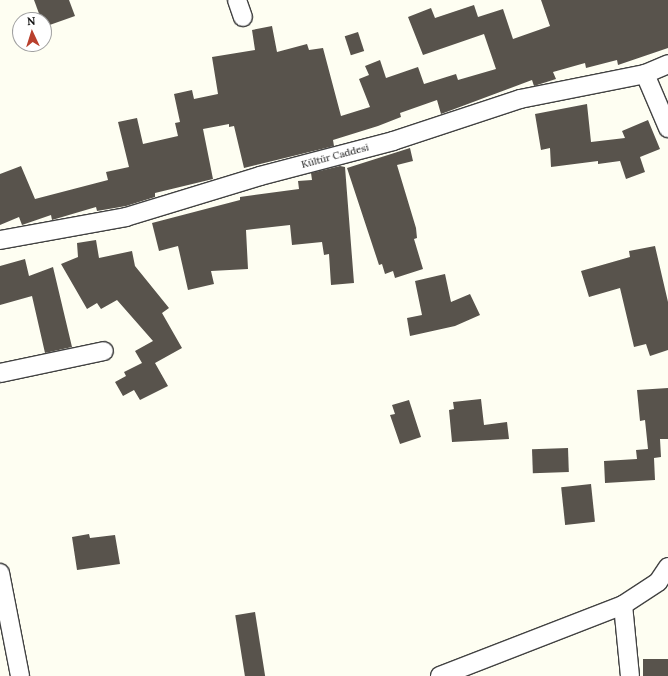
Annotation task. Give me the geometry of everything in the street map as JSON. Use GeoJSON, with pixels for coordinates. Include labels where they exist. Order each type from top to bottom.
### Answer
{"type":"FeatureCollection","features":[{"type":"Feature","properties":{"kind":"street"},"geometry":{"type":"LineString","coordinates":[[237,0],[243,17]]}},
{"type":"Feature","properties":{"kind":"street","name":"Kültür Caddesi"},"geometry":{"type":"LineString","coordinates":[[0,240],[126,217],[260,176],[393,141],[520,99],[645,74],[668,64]]}},
{"type":"Feature","properties":{"kind":"street"},"geometry":{"type":"LineString","coordinates":[[645,74],[668,128]]}},
{"type":"Feature","properties":{"kind":"street"},"geometry":{"type":"LineString","coordinates":[[0,374],[104,351]]}},
{"type":"Feature","properties":{"kind":"street"},"geometry":{"type":"LineString","coordinates":[[440,676],[623,605],[658,582],[668,567]]}},
{"type":"Feature","properties":{"kind":"street"},"geometry":{"type":"LineString","coordinates":[[0,573],[20,676]]}},
{"type":"Feature","properties":{"kind":"street"},"geometry":{"type":"LineString","coordinates":[[623,605],[630,676]]}},
{"type":"Feature","properties":{"kind":"building"},"geometry":{"type":"Polygon","coordinates":[[[34,0],[69,0],[75,16],[52,24],[52,12],[38,12],[34,0]]]}},
{"type":"Feature","properties":{"kind":"building"},"geometry":{"type":"Polygon","coordinates":[[[541,0],[668,0],[668,48],[618,65],[617,60],[586,68],[585,63],[553,72],[556,79],[534,86],[532,80],[441,114],[437,100],[400,113],[401,117],[378,126],[333,140],[334,146],[244,168],[234,126],[229,127],[229,124],[203,129],[213,179],[155,193],[155,197],[126,206],[97,211],[96,207],[52,220],[51,215],[22,225],[19,217],[0,225],[0,174],[21,166],[35,199],[108,180],[106,172],[129,167],[118,122],[137,118],[143,144],[178,136],[175,123],[180,122],[174,94],[192,90],[194,99],[218,94],[212,57],[255,50],[252,30],[272,26],[277,52],[307,44],[309,50],[323,48],[341,116],[370,107],[359,79],[369,75],[365,66],[380,60],[386,78],[418,67],[424,84],[456,74],[458,80],[496,69],[484,34],[423,55],[408,17],[431,8],[435,18],[474,5],[478,17],[503,9],[513,39],[550,26],[541,0]]]}},
{"type":"Feature","properties":{"kind":"building"},"geometry":{"type":"Polygon","coordinates":[[[358,32],[364,51],[351,55],[345,36],[358,32]]]}},
{"type":"Feature","properties":{"kind":"building"},"geometry":{"type":"Polygon","coordinates":[[[587,104],[591,142],[625,138],[622,131],[648,120],[660,149],[640,157],[645,172],[626,179],[620,161],[598,164],[598,161],[551,167],[550,148],[541,150],[535,114],[587,104]]]}},
{"type":"Feature","properties":{"kind":"building"},"geometry":{"type":"Polygon","coordinates":[[[410,148],[413,161],[397,165],[416,228],[417,238],[414,239],[423,269],[395,278],[393,271],[385,274],[382,264],[379,265],[347,168],[410,148]]]}},
{"type":"Feature","properties":{"kind":"building"},"geometry":{"type":"Polygon","coordinates":[[[340,166],[345,167],[354,283],[331,285],[329,254],[324,255],[322,242],[292,245],[290,225],[246,230],[248,269],[211,271],[214,284],[188,290],[178,246],[159,251],[152,223],[240,200],[240,197],[299,189],[298,181],[312,180],[311,173],[340,166]]]}},
{"type":"Feature","properties":{"kind":"building"},"geometry":{"type":"Polygon","coordinates":[[[96,240],[99,258],[132,251],[135,266],[169,308],[162,313],[182,348],[155,363],[168,386],[140,400],[134,390],[123,396],[115,382],[126,376],[124,372],[142,363],[135,351],[153,341],[117,300],[101,309],[97,303],[87,309],[61,264],[78,257],[77,243],[96,240]]]}},
{"type":"Feature","properties":{"kind":"building"},"geometry":{"type":"Polygon","coordinates":[[[655,246],[668,302],[668,350],[650,356],[646,344],[634,347],[620,288],[589,297],[581,271],[630,257],[629,251],[655,246]]]}},
{"type":"Feature","properties":{"kind":"building"},"geometry":{"type":"Polygon","coordinates":[[[25,259],[29,276],[53,267],[72,347],[45,353],[32,296],[0,305],[0,266],[25,259]]]}},
{"type":"Feature","properties":{"kind":"building"},"geometry":{"type":"Polygon","coordinates":[[[445,274],[451,302],[470,294],[480,315],[455,326],[410,336],[407,318],[422,315],[415,281],[445,274]]]}},
{"type":"Feature","properties":{"kind":"building"},"geometry":{"type":"Polygon","coordinates":[[[668,388],[668,439],[660,439],[661,457],[654,458],[655,480],[605,483],[604,461],[637,459],[636,450],[648,449],[645,420],[640,421],[637,390],[668,388]]]}},
{"type":"Feature","properties":{"kind":"building"},"geometry":{"type":"Polygon","coordinates":[[[481,399],[484,425],[507,422],[509,439],[452,442],[449,410],[454,409],[453,402],[481,399]]]}},
{"type":"Feature","properties":{"kind":"building"},"geometry":{"type":"Polygon","coordinates":[[[409,400],[421,437],[400,444],[390,415],[395,414],[392,405],[409,400]]]}},
{"type":"Feature","properties":{"kind":"building"},"geometry":{"type":"Polygon","coordinates":[[[568,448],[569,472],[533,473],[532,449],[568,448]]]}},
{"type":"Feature","properties":{"kind":"building"},"geometry":{"type":"Polygon","coordinates":[[[591,484],[595,522],[565,525],[561,487],[591,484]]]}},
{"type":"Feature","properties":{"kind":"building"},"geometry":{"type":"Polygon","coordinates":[[[89,534],[90,538],[115,535],[120,564],[77,570],[72,537],[89,534]]]}},
{"type":"Feature","properties":{"kind":"building"},"geometry":{"type":"Polygon","coordinates":[[[255,612],[265,676],[245,676],[235,615],[255,612]]]}},
{"type":"Feature","properties":{"kind":"building"},"geometry":{"type":"Polygon","coordinates":[[[643,659],[668,659],[668,676],[643,676],[643,659]]]}}]}
